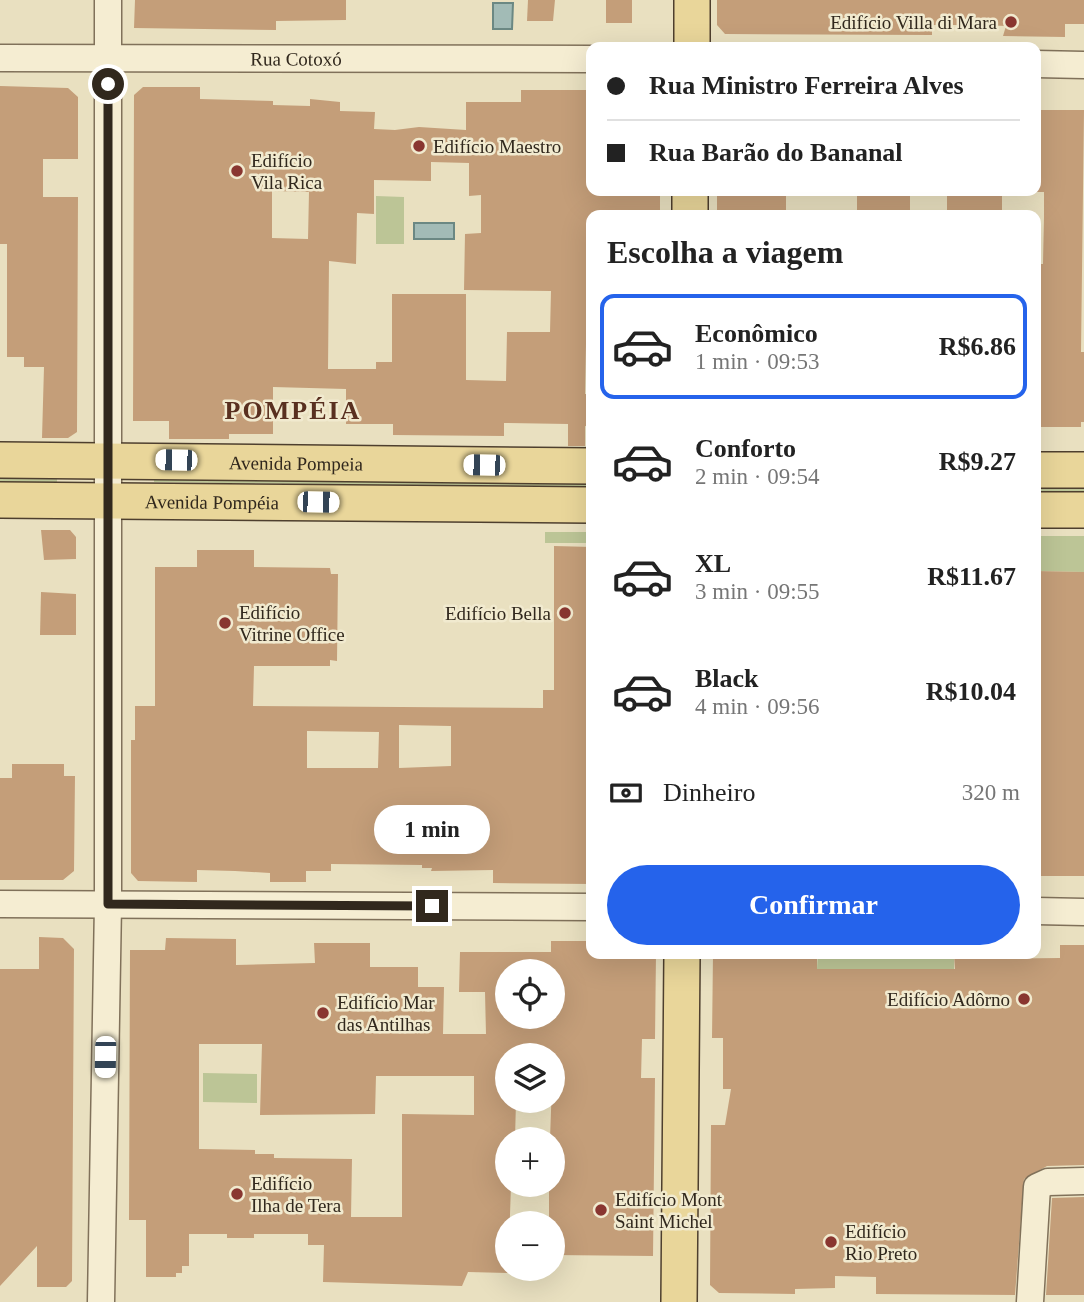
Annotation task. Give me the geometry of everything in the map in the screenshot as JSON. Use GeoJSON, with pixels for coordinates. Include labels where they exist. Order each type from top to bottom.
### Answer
{"type":"FeatureCollection","features":[{"type":"Feature","properties":{"kind":"main road"},"geometry":{"type":"LineString","coordinates":[[692,0],[692,42]]}},
{"type":"Feature","properties":{"kind":"main road","name":"Avenida Pompeia"},"geometry":{"type":"LineString","coordinates":[[0,460],[110,459],[586,466]]}},
{"type":"Feature","properties":{"kind":"main road"},"geometry":{"type":"LineString","coordinates":[[1041,470],[1084,470]]}},
{"type":"Feature","properties":{"kind":"main road","name":"Avenida Pompéia"},"geometry":{"type":"LineString","coordinates":[[0,500],[586,505]]}},
{"type":"Feature","properties":{"kind":"main road"},"geometry":{"type":"LineString","coordinates":[[1041,510],[1084,510]]}},
{"type":"Feature","properties":{"kind":"main road"},"geometry":{"type":"LineString","coordinates":[[678,1302],[682,959]]}},
{"type":"Feature","properties":{"kind":"street"},"geometry":{"type":"LineString","coordinates":[[101,1302],[108,904],[108,0]]}},
{"type":"Feature","properties":{"kind":"street","name":"Rua Cotoxó"},"geometry":{"type":"LineString","coordinates":[[0,58],[586,59]]}},
{"type":"Feature","properties":{"kind":"street"},"geometry":{"type":"LineString","coordinates":[[1041,64],[1084,65]]}},
{"type":"Feature","properties":{"kind":"street"},"geometry":{"type":"LineString","coordinates":[[0,904],[586,907]]}},
{"type":"Feature","properties":{"kind":"street"},"geometry":{"type":"LineString","coordinates":[[1041,911],[1084,912]]}},
{"type":"Feature","properties":{"kind":"street"},"geometry":{"type":"LineString","coordinates":[[1030,1302],[1037,1187],[1048,1182],[1084,1181]]}},
{"type":"Feature","properties":{"kind":"green space"},"geometry":{"type":"Polygon","coordinates":[[[376,196],[404,197],[404,244],[376,244],[376,196]]]}},
{"type":"Feature","properties":{"kind":"green space"},"geometry":{"type":"Polygon","coordinates":[[[0,477],[57,477],[57,482],[0,483],[0,477]]]}},
{"type":"Feature","properties":{"kind":"green space"},"geometry":{"type":"Polygon","coordinates":[[[154,477],[586,483],[586,488],[154,482],[154,477]]]}},
{"type":"Feature","properties":{"kind":"green space"},"geometry":{"type":"Polygon","coordinates":[[[1041,487],[1084,487],[1084,492],[1041,492],[1041,487]]]}},
{"type":"Feature","properties":{"kind":"green space"},"geometry":{"type":"Polygon","coordinates":[[[545,532],[586,532],[586,543],[545,543],[545,532]]]}},
{"type":"Feature","properties":{"kind":"green space"},"geometry":{"type":"Polygon","coordinates":[[[1041,536],[1084,536],[1084,572],[1041,571],[1041,536]]]}},
{"type":"Feature","properties":{"kind":"green space"},"geometry":{"type":"Polygon","coordinates":[[[818,959],[954,959],[954,969],[817,969],[818,959]]]}},
{"type":"Feature","properties":{"kind":"green space"},"geometry":{"type":"Polygon","coordinates":[[[203,1073],[257,1074],[257,1103],[203,1102],[203,1073]]]}},
{"type":"Feature","properties":{"kind":"water"},"geometry":{"type":"Polygon","coordinates":[[[493,3],[513,3],[512,29],[493,29],[493,3]]]}},
{"type":"Feature","properties":{"kind":"water"},"geometry":{"type":"Polygon","coordinates":[[[414,223],[454,223],[454,239],[414,239],[414,223]]]}},
{"type":"Feature","properties":{"kind":"building"},"geometry":{"type":"Polygon","coordinates":[[[135,0],[346,0],[346,20],[276,21],[276,30],[134,28],[135,0]]]}},
{"type":"Feature","properties":{"kind":"building"},"geometry":{"type":"Polygon","coordinates":[[[528,0],[555,0],[553,21],[527,21],[528,0]]]}},
{"type":"Feature","properties":{"kind":"building"},"geometry":{"type":"Polygon","coordinates":[[[606,0],[632,0],[632,23],[606,23],[606,0]]]}},
{"type":"Feature","properties":{"kind":"building"},"geometry":{"type":"Polygon","coordinates":[[[717,0],[1084,0],[1084,24],[1065,24],[1065,37],[1003,36],[1006,26],[981,25],[932,25],[932,35],[725,34],[717,25],[717,0]]]}},
{"type":"Feature","properties":{"kind":"building"},"geometry":{"type":"Polygon","coordinates":[[[0,86],[68,88],[78,97],[78,159],[43,159],[43,197],[78,197],[77,432],[68,438],[42,438],[44,367],[24,367],[24,357],[7,357],[7,244],[0,244],[0,86]]]}},
{"type":"Feature","properties":{"kind":"building"},"geometry":{"type":"Polygon","coordinates":[[[143,87],[200,87],[200,99],[273,101],[273,105],[310,106],[310,99],[340,102],[340,111],[375,112],[374,129],[395,130],[419,127],[466,130],[466,102],[521,102],[521,90],[586,90],[586,196],[660,196],[660,210],[586,210],[585,446],[568,446],[568,424],[504,423],[504,436],[393,435],[393,424],[346,424],[346,389],[273,387],[273,434],[229,434],[229,439],[169,439],[169,421],[133,421],[134,95],[143,87]],[[431,162],[431,181],[374,180],[374,214],[357,213],[356,264],[329,261],[328,369],[376,369],[376,362],[392,362],[392,294],[466,294],[466,380],[506,381],[507,332],[550,332],[551,291],[464,290],[465,234],[481,233],[481,195],[469,196],[469,163],[431,162]],[[272,191],[272,238],[308,239],[309,192],[272,191]]]}},
{"type":"Feature","properties":{"kind":"building"},"geometry":{"type":"Polygon","coordinates":[[[1041,110],[1084,110],[1081,352],[1084,352],[1084,422],[1081,422],[1081,427],[1041,427],[1044,192],[1041,192],[1041,110]]]}},
{"type":"Feature","properties":{"kind":"building"},"geometry":{"type":"Polygon","coordinates":[[[717,196],[786,196],[786,210],[717,210],[717,196]]]}},
{"type":"Feature","properties":{"kind":"building"},"geometry":{"type":"Polygon","coordinates":[[[857,196],[910,196],[910,210],[857,210],[857,196]]]}},
{"type":"Feature","properties":{"kind":"building"},"geometry":{"type":"Polygon","coordinates":[[[947,196],[1002,196],[1002,210],[947,210],[947,196]]]}},
{"type":"Feature","properties":{"kind":"building"},"geometry":{"type":"Polygon","coordinates":[[[41,530],[70,530],[76,537],[76,559],[44,560],[41,530]]]}},
{"type":"Feature","properties":{"kind":"building"},"geometry":{"type":"Polygon","coordinates":[[[554,546],[586,547],[586,884],[493,883],[493,870],[431,871],[432,868],[422,868],[422,865],[331,864],[331,871],[306,871],[306,882],[270,882],[270,873],[197,870],[197,882],[138,881],[131,873],[131,740],[135,740],[135,706],[155,706],[155,567],[197,567],[197,550],[254,550],[254,567],[330,568],[331,574],[338,574],[337,661],[330,660],[330,666],[254,666],[253,706],[543,708],[543,690],[554,690],[554,546]],[[399,725],[399,768],[451,766],[451,726],[399,725]],[[307,731],[307,768],[378,768],[379,732],[307,731]]]}},
{"type":"Feature","properties":{"kind":"building"},"geometry":{"type":"Polygon","coordinates":[[[1041,571],[1084,572],[1084,876],[1041,876],[1041,571]]]}},
{"type":"Feature","properties":{"kind":"building"},"geometry":{"type":"Polygon","coordinates":[[[41,592],[76,594],[76,635],[40,635],[41,592]]]}},
{"type":"Feature","properties":{"kind":"building"},"geometry":{"type":"Polygon","coordinates":[[[12,764],[64,764],[64,776],[75,776],[74,871],[63,880],[0,880],[0,778],[12,778],[12,764]]]}},
{"type":"Feature","properties":{"kind":"building"},"geometry":{"type":"Polygon","coordinates":[[[39,937],[63,938],[74,949],[72,1281],[66,1287],[37,1287],[37,1246],[0,1286],[0,969],[39,969],[39,937]]]}},
{"type":"Feature","properties":{"kind":"building"},"geometry":{"type":"Polygon","coordinates":[[[166,938],[236,939],[236,965],[315,963],[314,943],[370,943],[370,967],[418,967],[418,987],[444,987],[443,1034],[486,1034],[485,992],[459,992],[460,952],[551,952],[551,941],[586,941],[586,959],[656,959],[655,1039],[642,1039],[641,1078],[655,1078],[653,1256],[565,1255],[565,1211],[549,1211],[549,1197],[565,1197],[565,1127],[550,1127],[551,1113],[565,1113],[565,1043],[495,1043],[495,1113],[516,1113],[515,1127],[495,1127],[495,1197],[511,1197],[510,1211],[495,1211],[495,1273],[468,1272],[462,1286],[323,1282],[324,1245],[308,1245],[308,1234],[254,1234],[254,1238],[227,1238],[227,1234],[189,1234],[189,1266],[182,1266],[182,1273],[176,1273],[176,1277],[146,1277],[146,1220],[129,1220],[130,950],[165,950],[166,938]],[[199,1044],[199,1149],[255,1150],[255,1154],[274,1154],[274,1158],[352,1159],[351,1217],[402,1217],[402,1114],[474,1115],[474,1076],[376,1076],[375,1114],[260,1115],[262,1044],[199,1044]]]}},
{"type":"Feature","properties":{"kind":"building"},"geometry":{"type":"Polygon","coordinates":[[[1060,945],[1084,945],[1084,1165],[1047,1166],[1024,1179],[1015,1295],[876,1294],[876,1277],[835,1276],[835,1288],[795,1289],[795,1294],[719,1293],[710,1285],[711,1125],[725,1125],[731,1089],[723,1089],[723,1038],[712,1038],[713,959],[817,959],[817,969],[955,969],[954,959],[1060,958],[1060,945]]]}},
{"type":"Feature","properties":{"kind":"building"},"geometry":{"type":"Polygon","coordinates":[[[1084,1197],[1084,1295],[1046,1295],[1052,1198],[1084,1197]]]}},
{"type":"Feature","properties":{"kind":"place","name":"Edifício Villa di Mara"},"geometry":{"type":"Point","coordinates":[1011,22]}},
{"type":"Feature","properties":{"kind":"place","name":"Edifício Maestro"},"geometry":{"type":"Point","coordinates":[419,146]}},
{"type":"Feature","properties":{"kind":"place","name":"Edifício Vila Rica"},"geometry":{"type":"Point","coordinates":[237,171]}},
{"type":"Feature","properties":{"kind":"place","name":"Edifício Bella"},"geometry":{"type":"Point","coordinates":[565,613]}},
{"type":"Feature","properties":{"kind":"place","name":"Edifício Vitrine Office"},"geometry":{"type":"Point","coordinates":[225,623]}},
{"type":"Feature","properties":{"kind":"place","name":"Edifício Adôrno"},"geometry":{"type":"Point","coordinates":[1024,999]}},
{"type":"Feature","properties":{"kind":"place","name":"Edifício Mar das Antilhas"},"geometry":{"type":"Point","coordinates":[323,1013]}},
{"type":"Feature","properties":{"kind":"place","name":"Edifício Ilha de Tera"},"geometry":{"type":"Point","coordinates":[237,1194]}},
{"type":"Feature","properties":{"kind":"place","name":"Edifício Mont Saint Michel"},"geometry":{"type":"Point","coordinates":[601,1210]}},
{"type":"Feature","properties":{"kind":"place","name":"Edifício Rio Preto"},"geometry":{"type":"Point","coordinates":[831,1242]}},
{"type":"Feature","properties":{"kind":"district","name":"POMPÉIA"},"geometry":{"type":"Point","coordinates":[293,410]}},
{"type":"Feature","properties":{"kind":"route"},"geometry":{"type":"LineString","coordinates":[[108,84],[108,904],[432,906]]}}]}
